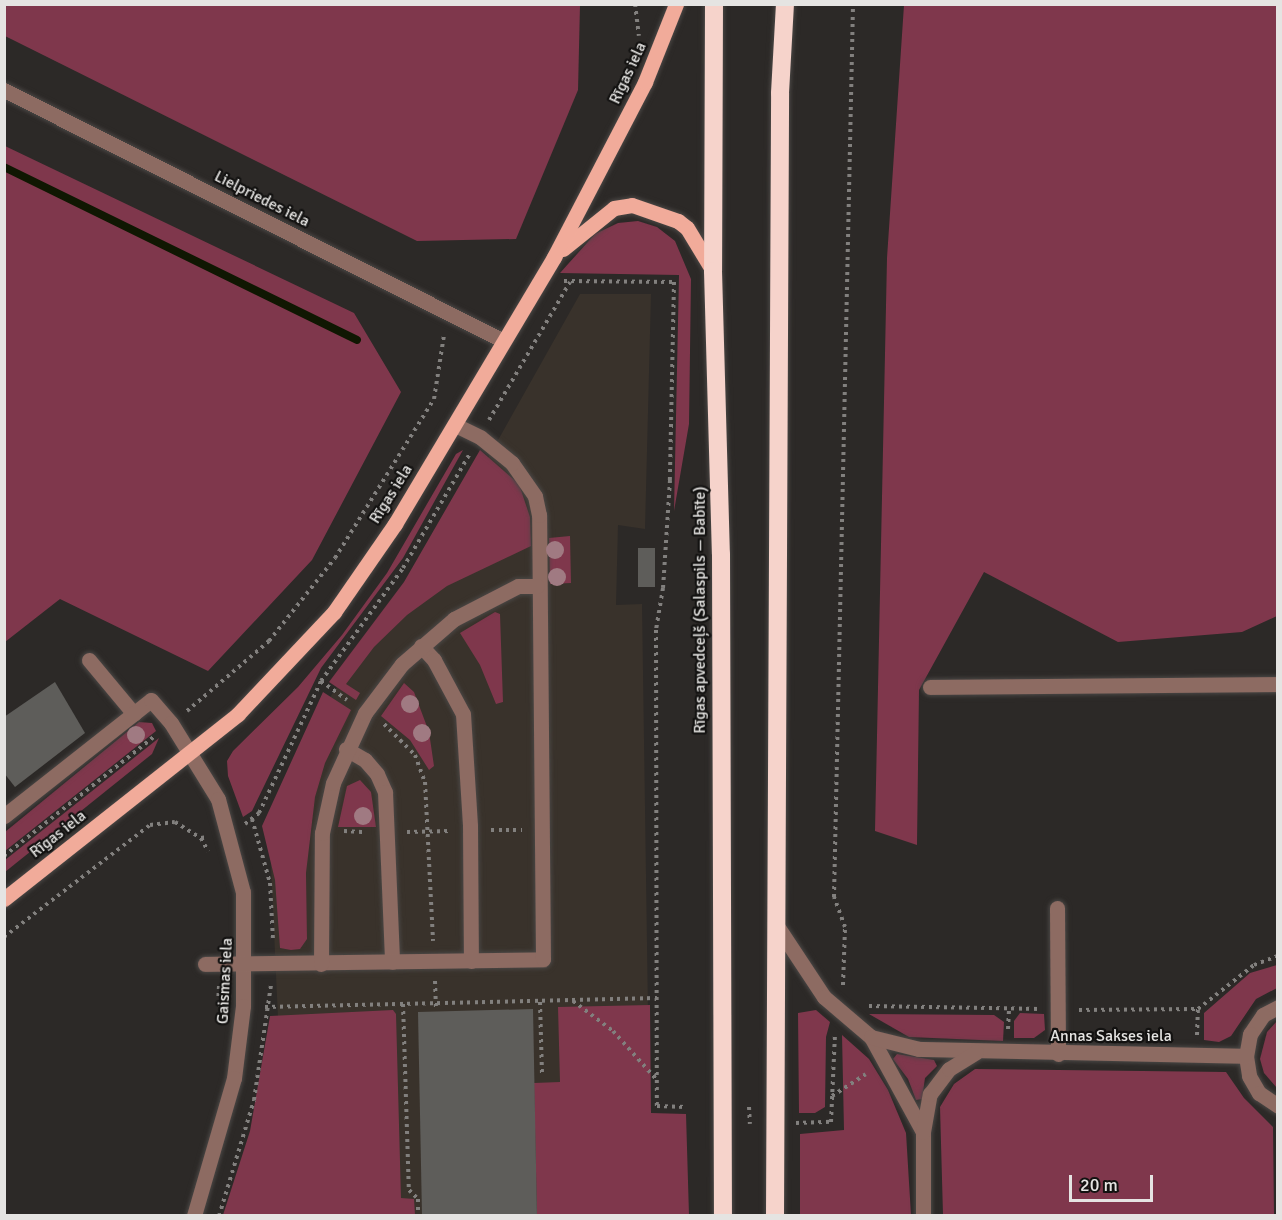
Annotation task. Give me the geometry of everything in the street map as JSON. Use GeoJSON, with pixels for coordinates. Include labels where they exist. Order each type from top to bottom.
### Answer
{"type":"FeatureCollection","features":[{"type":"Feature","properties":{"kind":"highway","name":"Rīgas apvedceļš (Salaspils — Babīte)"},"geometry":{"type":"LineString","coordinates":[[714,4],[713,271],[721,554],[723,1215]]}},
{"type":"Feature","properties":{"kind":"highway"},"geometry":{"type":"LineString","coordinates":[[775,1215],[780,93],[785,4]]}},
{"type":"Feature","properties":{"kind":"main road","name":"Rīgas iela"},"geometry":{"type":"LineString","coordinates":[[4,899],[238,714],[334,612],[455,425],[554,257],[645,82],[676,4]]}},
{"type":"Feature","properties":{"kind":"main road"},"geometry":{"type":"LineString","coordinates":[[554,257],[597,219],[614,208],[632,206],[661,214],[687,228],[713,271]]}},
{"type":"Feature","properties":{"kind":"street","name":"Lielpriedes iela"},"geometry":{"type":"LineString","coordinates":[[4,90],[504,341]]}},
{"type":"Feature","properties":{"kind":"street"},"geometry":{"type":"LineString","coordinates":[[205,964],[245,966],[543,959],[537,586],[540,533],[535,496],[499,449],[455,425]]}},
{"type":"Feature","properties":{"kind":"street"},"geometry":{"type":"LineString","coordinates":[[321,964],[322,833],[333,783],[346,749],[384,685],[421,646],[454,619],[492,597],[518,586],[537,586]]}},
{"type":"Feature","properties":{"kind":"street"},"geometry":{"type":"LineString","coordinates":[[421,646],[440,669],[463,714],[470,831],[471,961]]}},
{"type":"Feature","properties":{"kind":"street"},"geometry":{"type":"LineString","coordinates":[[4,816],[134,714],[89,660]]}},
{"type":"Feature","properties":{"kind":"street"},"geometry":{"type":"LineString","coordinates":[[930,687],[1278,684]]}},
{"type":"Feature","properties":{"kind":"street","name":"Gaismas iela"},"geometry":{"type":"LineString","coordinates":[[134,714],[151,700],[171,723],[188,754],[218,799],[238,863],[244,902],[245,966],[234,1078],[194,1215]]}},
{"type":"Feature","properties":{"kind":"street"},"geometry":{"type":"LineString","coordinates":[[346,749],[358,755],[377,774],[385,792],[389,832],[392,962]]}},
{"type":"Feature","properties":{"kind":"street"},"geometry":{"type":"LineString","coordinates":[[1057,908],[1058,1054]]}},
{"type":"Feature","properties":{"kind":"street"},"geometry":{"type":"LineString","coordinates":[[777,926],[824,997],[871,1037],[923,1132]]}},
{"type":"Feature","properties":{"kind":"street"},"geometry":{"type":"LineString","coordinates":[[1278,1007],[1263,1015],[1250,1034],[1245,1056],[1249,1076],[1259,1092],[1278,1106]]}},
{"type":"Feature","properties":{"kind":"street","name":"Annas Sakses iela"},"geometry":{"type":"LineString","coordinates":[[871,1037],[919,1049],[976,1052],[1245,1056]]}},
{"type":"Feature","properties":{"kind":"street"},"geometry":{"type":"LineString","coordinates":[[923,1215],[923,1132],[930,1094],[949,1069],[976,1052]]}},
{"type":"Feature","properties":{"kind":"path"},"geometry":{"type":"LineString","coordinates":[[841,996],[847,954],[845,927],[834,897],[853,4]]}},
{"type":"Feature","properties":{"kind":"path"},"geometry":{"type":"LineString","coordinates":[[543,276],[556,282],[674,282],[670,480],[663,588],[656,630],[657,1106],[686,1107]]}},
{"type":"Feature","properties":{"kind":"path"},"geometry":{"type":"LineString","coordinates":[[4,856],[171,723],[269,641],[335,558],[434,399],[444,333],[451,314]]}},
{"type":"Feature","properties":{"kind":"path"},"geometry":{"type":"LineString","coordinates":[[322,833],[542,830]]}},
{"type":"Feature","properties":{"kind":"path"},"geometry":{"type":"LineString","coordinates":[[572,1001],[613,1031],[657,1081]]}},
{"type":"Feature","properties":{"kind":"path"},"geometry":{"type":"LineString","coordinates":[[540,1002],[542,1074]]}},
{"type":"Feature","properties":{"kind":"path"},"geometry":{"type":"LineString","coordinates":[[403,1004],[409,1190],[418,1199],[418,1215]]}},
{"type":"Feature","properties":{"kind":"path"},"geometry":{"type":"LineString","coordinates":[[435,1004],[436,1011]]}},
{"type":"Feature","properties":{"kind":"path"},"geometry":{"type":"LineString","coordinates":[[796,1123],[831,1122],[835,1027]]}},
{"type":"Feature","properties":{"kind":"path"},"geometry":{"type":"LineString","coordinates":[[832,1096],[883,1060]]}},
{"type":"Feature","properties":{"kind":"path"},"geometry":{"type":"LineString","coordinates":[[749,1107],[750,1124]]}},
{"type":"Feature","properties":{"kind":"shaded area"},"geometry":{"type":"Polygon","coordinates":[[[4,5],[580,5],[578,90],[516,239],[417,241],[5,36],[4,5]]]}},
{"type":"Feature","properties":{"kind":"shaded area"},"geometry":{"type":"Polygon","coordinates":[[[904,5],[1278,5],[1277,616],[1242,632],[1118,642],[984,572],[919,690],[917,845],[875,831],[887,258],[904,5]]]}},
{"type":"Feature","properties":{"kind":"shaded area"},"geometry":{"type":"Polygon","coordinates":[[[5,146],[354,313],[401,392],[312,560],[208,671],[60,599],[5,642],[5,146]]]}},
{"type":"Feature","properties":{"kind":"shaded area"},"geometry":{"type":"Polygon","coordinates":[[[638,221],[657,227],[675,241],[691,279],[689,424],[674,511],[679,275],[560,273],[595,234],[618,223],[638,221]]]}},
{"type":"Feature","properties":{"kind":"shaded area"},"geometry":{"type":"Polygon","coordinates":[[[580,294],[651,294],[645,529],[618,525],[616,605],[642,604],[651,1215],[234,1216],[278,1018],[269,823],[322,710],[362,647],[424,572],[580,294]]]}},
{"type":"Feature","properties":{"kind":"shaded area"},"geometry":{"type":"Polygon","coordinates":[[[463,450],[403,558],[321,668],[252,811],[243,817],[228,776],[227,761],[233,751],[298,687],[342,635],[387,573],[456,454],[463,450]]]}},
{"type":"Feature","properties":{"kind":"shaded area"},"geometry":{"type":"Polygon","coordinates":[[[480,450],[519,484],[530,517],[531,546],[447,586],[407,615],[374,647],[346,684],[360,693],[356,700],[329,682],[404,582],[480,450]]]}},
{"type":"Feature","properties":{"kind":"shaded area"},"geometry":{"type":"Polygon","coordinates":[[[570,536],[571,583],[550,584],[549,538],[570,536]]]}},
{"type":"Feature","properties":{"kind":"shaded area"},"geometry":{"type":"Polygon","coordinates":[[[495,612],[500,614],[503,702],[496,704],[480,665],[460,633],[495,612]]]}},
{"type":"Feature","properties":{"kind":"shaded area"},"geometry":{"type":"Polygon","coordinates":[[[404,683],[414,692],[429,732],[434,766],[429,770],[410,740],[381,716],[404,683]]]}},
{"type":"Feature","properties":{"kind":"shaded area"},"geometry":{"type":"Polygon","coordinates":[[[323,692],[351,710],[325,763],[315,797],[306,873],[307,939],[300,949],[291,950],[280,948],[275,880],[262,826],[323,692]]]}},
{"type":"Feature","properties":{"kind":"shaded area"},"geometry":{"type":"Polygon","coordinates":[[[139,722],[152,723],[156,731],[5,851],[5,832],[139,722]]]}},
{"type":"Feature","properties":{"kind":"shaded area"},"geometry":{"type":"Polygon","coordinates":[[[159,738],[152,754],[5,872],[5,860],[159,738]]]}},
{"type":"Feature","properties":{"kind":"shaded area"},"geometry":{"type":"Polygon","coordinates":[[[360,780],[371,792],[376,827],[338,827],[347,786],[360,780]]]}},
{"type":"Feature","properties":{"kind":"shaded area"},"geometry":{"type":"Polygon","coordinates":[[[1277,965],[1277,988],[1256,999],[1231,1036],[1219,1042],[1204,1040],[1204,1013],[1250,973],[1277,965]]]}},
{"type":"Feature","properties":{"kind":"shaded area"},"geometry":{"type":"Polygon","coordinates":[[[650,1005],[651,1113],[686,1114],[689,1215],[537,1215],[534,1083],[560,1082],[558,1007],[650,1005]]]}},
{"type":"Feature","properties":{"kind":"shaded area"},"geometry":{"type":"Polygon","coordinates":[[[393,1010],[396,1014],[401,1198],[414,1199],[415,1215],[223,1215],[250,1131],[270,1016],[393,1010]]]}},
{"type":"Feature","properties":{"kind":"shaded area"},"geometry":{"type":"Polygon","coordinates":[[[816,1010],[830,1022],[826,1037],[825,1107],[815,1113],[799,1113],[798,1013],[816,1010]]]}},
{"type":"Feature","properties":{"kind":"shaded area"},"geometry":{"type":"Polygon","coordinates":[[[1020,1013],[1044,1014],[1045,1030],[1034,1038],[1014,1038],[1014,1021],[1020,1013]]]}},
{"type":"Feature","properties":{"kind":"shaded area"},"geometry":{"type":"Polygon","coordinates":[[[869,1014],[994,1015],[1004,1022],[1003,1041],[909,1037],[869,1014]]]}},
{"type":"Feature","properties":{"kind":"shaded area"},"geometry":{"type":"Polygon","coordinates":[[[1277,1021],[1277,1088],[1264,1073],[1260,1059],[1267,1032],[1277,1021]]]}},
{"type":"Feature","properties":{"kind":"shaded area"},"geometry":{"type":"Polygon","coordinates":[[[842,1035],[869,1059],[888,1090],[906,1133],[911,1215],[800,1215],[800,1134],[844,1130],[842,1035]]]}},
{"type":"Feature","properties":{"kind":"shaded area"},"geometry":{"type":"Polygon","coordinates":[[[897,1054],[934,1060],[937,1066],[925,1078],[922,1099],[916,1100],[908,1079],[893,1059],[897,1054]]]}},
{"type":"Feature","properties":{"kind":"shaded area"},"geometry":{"type":"Polygon","coordinates":[[[975,1069],[1226,1072],[1244,1098],[1273,1127],[1274,1215],[943,1215],[940,1107],[954,1084],[975,1069]]]}},
{"type":"Feature","properties":{"kind":"building"},"geometry":{"type":"Polygon","coordinates":[[[638,548],[655,548],[655,587],[638,587],[638,548]]]}},
{"type":"Feature","properties":{"kind":"building"},"geometry":{"type":"Polygon","coordinates":[[[55,682],[85,733],[15,787],[4,773],[4,717],[55,682]]]}},
{"type":"Feature","properties":{"kind":"building"},"geometry":{"type":"Polygon","coordinates":[[[533,1009],[537,1216],[422,1216],[418,1012],[533,1009]]]}},
{"type":"Feature","properties":{"kind":"waterway"},"geometry":{"type":"LineString","coordinates":[[4,167],[357,340]]}}]}
